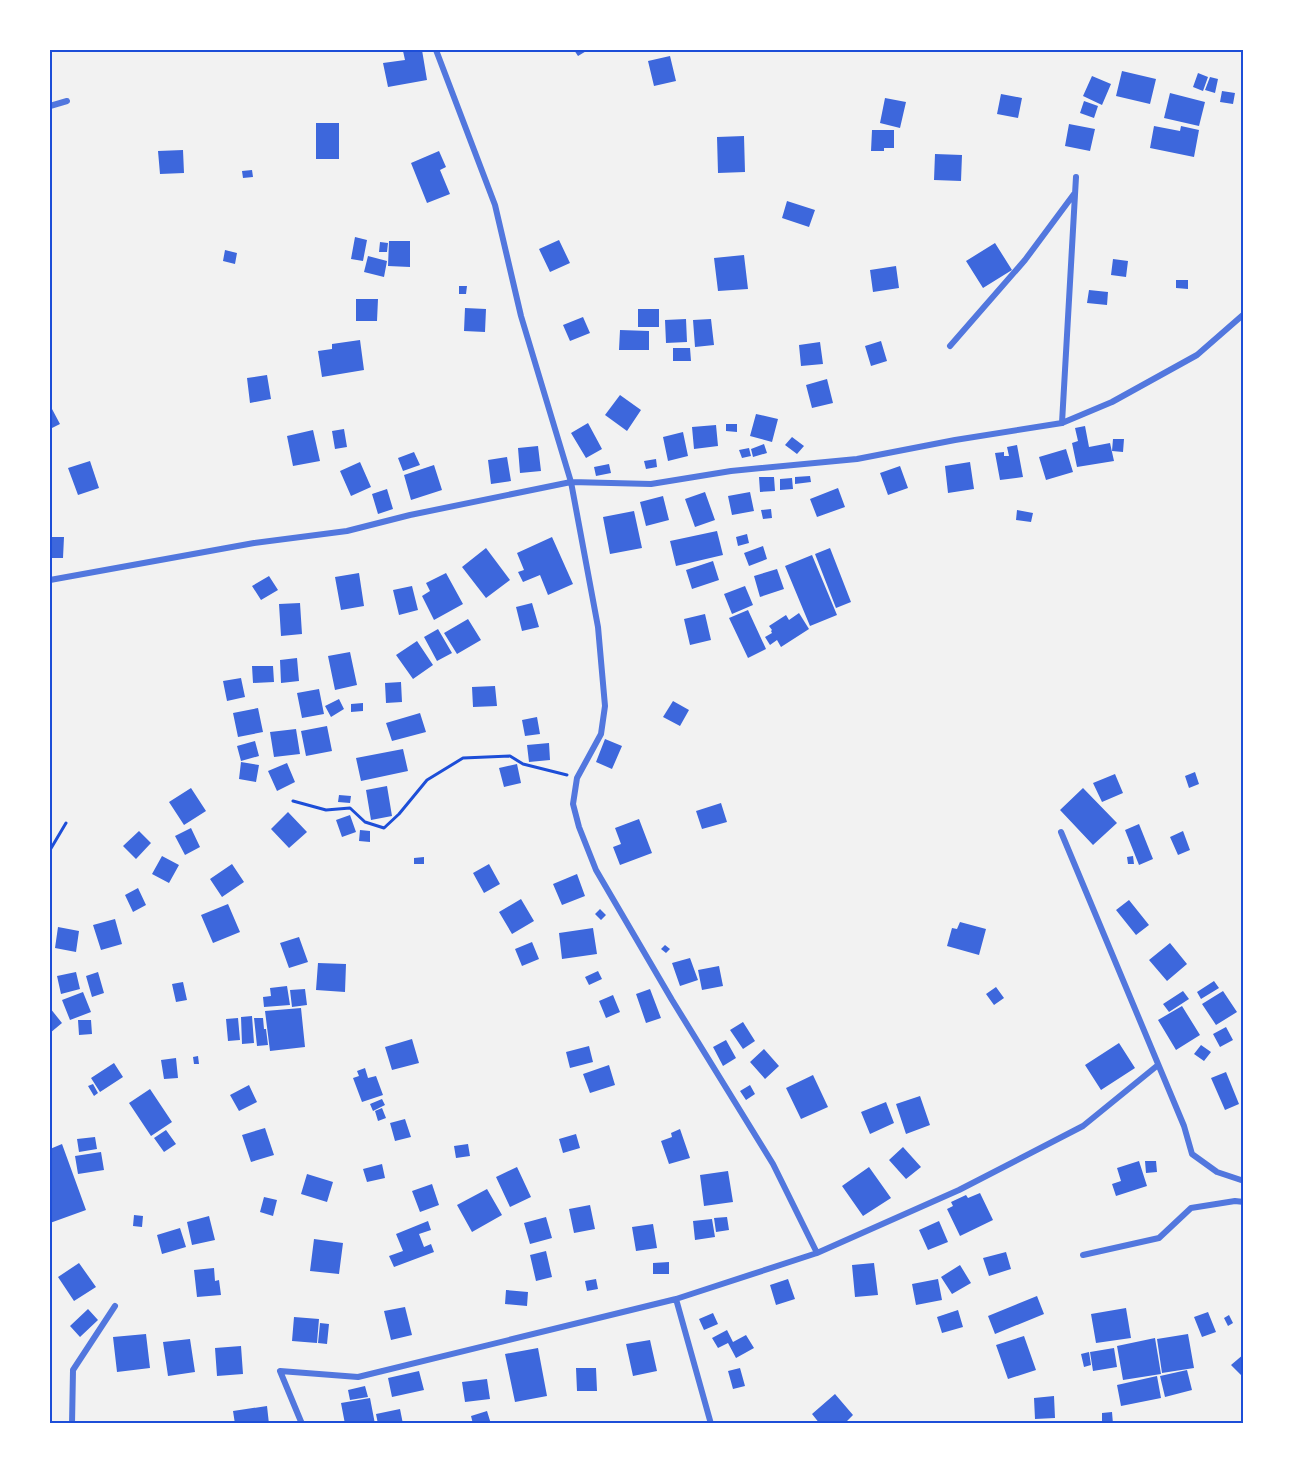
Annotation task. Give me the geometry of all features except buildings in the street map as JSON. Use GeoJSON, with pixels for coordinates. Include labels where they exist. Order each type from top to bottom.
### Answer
{"type":"FeatureCollection","features":[{"type":"Feature","properties":{"kind":"street"},"geometry":{"type":"LineString","coordinates":[[436,50],[495,205],[521,316],[571,482],[598,627],[605,706],[601,734],[577,778],[573,804],[579,827],[596,870],[678,1010],[773,1164],[817,1253]]}},
{"type":"Feature","properties":{"kind":"street"},"geometry":{"type":"LineString","coordinates":[[50,106],[67,100]]}},
{"type":"Feature","properties":{"kind":"street"},"geometry":{"type":"LineString","coordinates":[[1062,423],[1076,177]]}},
{"type":"Feature","properties":{"kind":"street"},"geometry":{"type":"LineString","coordinates":[[950,346],[1025,260],[1074,193]]}},
{"type":"Feature","properties":{"kind":"street"},"geometry":{"type":"LineString","coordinates":[[50,580],[254,543],[347,531],[410,515],[571,482],[651,484],[731,471],[857,459],[1062,423],[1112,402],[1197,355],[1244,314]]}},
{"type":"Feature","properties":{"kind":"street"},"geometry":{"type":"LineString","coordinates":[[1061,832],[1184,1126],[1192,1154],[1217,1172],[1244,1181]]}},
{"type":"Feature","properties":{"kind":"street"},"geometry":{"type":"LineString","coordinates":[[302,1424],[280,1371],[358,1377],[676,1299],[817,1253],[959,1190],[1083,1126],[1158,1065]]}},
{"type":"Feature","properties":{"kind":"street"},"geometry":{"type":"LineString","coordinates":[[1083,1255],[1159,1238],[1191,1208],[1235,1201],[1244,1202]]}},
{"type":"Feature","properties":{"kind":"street"},"geometry":{"type":"LineString","coordinates":[[676,1299],[711,1424]]}},
{"type":"Feature","properties":{"kind":"street"},"geometry":{"type":"LineString","coordinates":[[72,1424],[73,1370],[116,1306]]}},
{"type":"Feature","properties":{"kind":"path"},"geometry":{"type":"LineString","coordinates":[[293,801],[326,810],[350,808],[364,822],[384,828],[399,814],[427,780],[463,758],[510,756],[523,764],[577,778]]}},
{"type":"Feature","properties":{"kind":"path"},"geometry":{"type":"LineString","coordinates":[[50,850],[66,823]]}}]}
